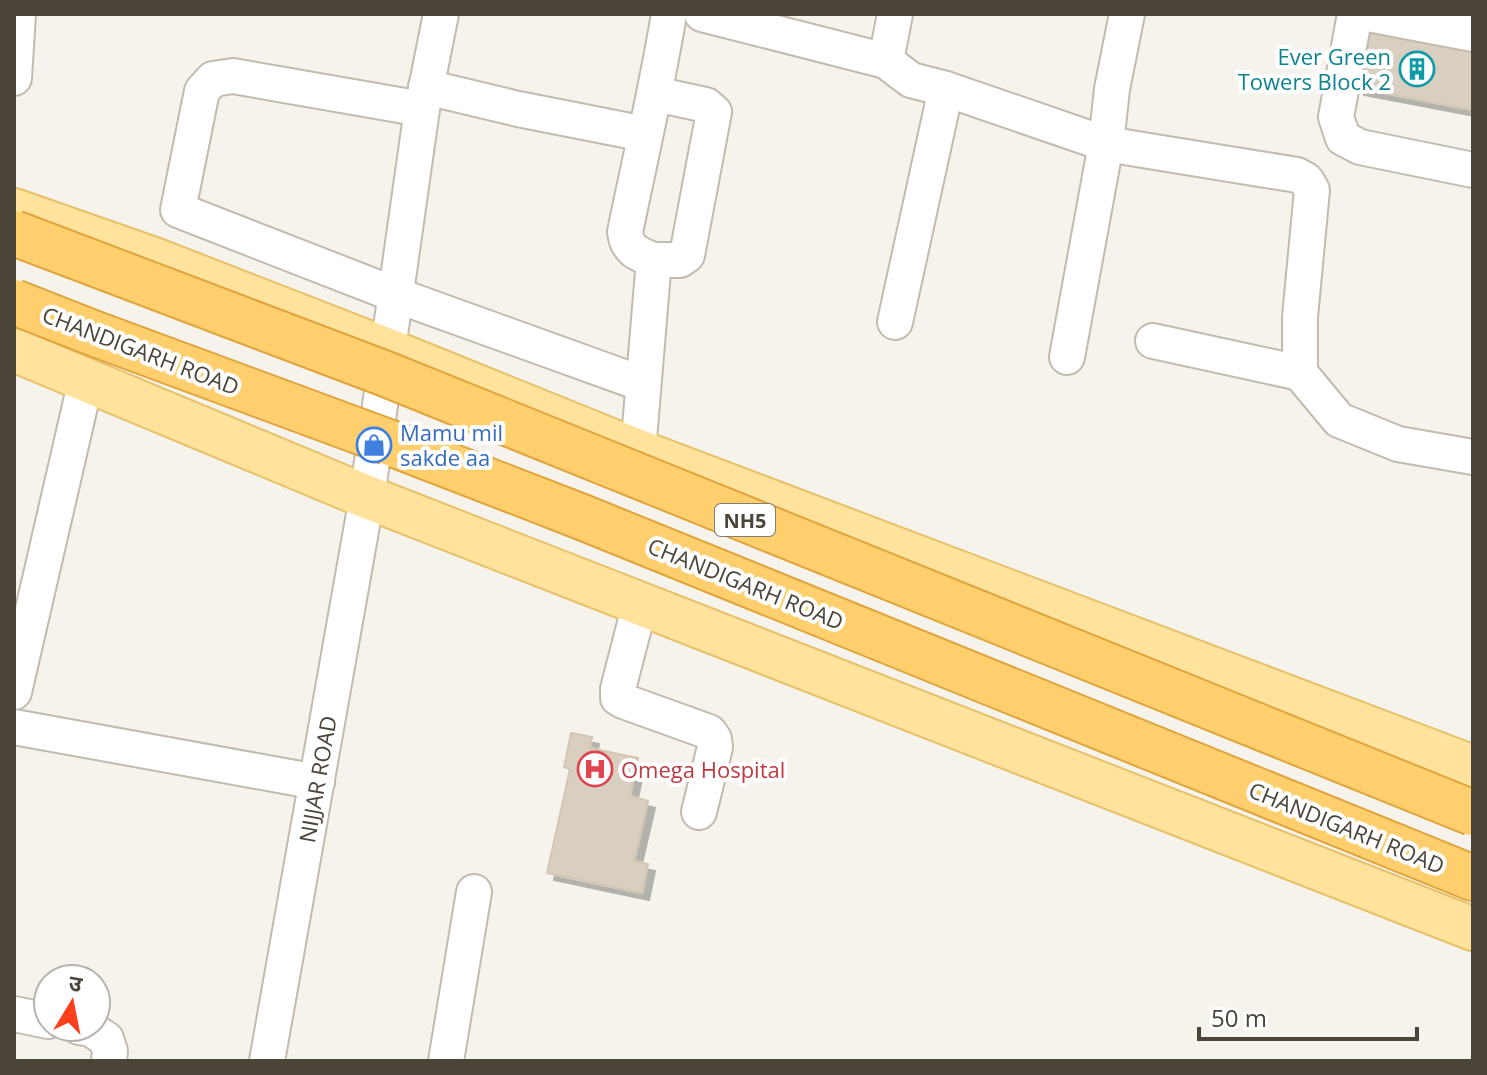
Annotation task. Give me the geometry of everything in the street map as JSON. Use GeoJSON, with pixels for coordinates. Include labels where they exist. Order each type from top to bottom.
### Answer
{"type":"FeatureCollection","features":[{"type":"Feature","properties":{"kind":"highway","name":"NH5"},"geometry":{"type":"LineString","coordinates":[[14,233],[386,374],[1473,813]]}},
{"type":"Feature","properties":{"kind":"highway","name":"CHANDIGARH ROAD"},"geometry":{"type":"LineString","coordinates":[[14,302],[582,517],[1473,878]]}},
{"type":"Feature","properties":{"kind":"main road"},"geometry":{"type":"LineString","coordinates":[[14,210],[154,259],[638,451],[1473,767]]}},
{"type":"Feature","properties":{"kind":"main road"},"geometry":{"type":"LineString","coordinates":[[14,350],[367,497],[1473,929]]}},
{"type":"Feature","properties":{"kind":"street"},"geometry":{"type":"LineString","coordinates":[[14,78],[18,14]]}},
{"type":"Feature","properties":{"kind":"street","name":"NIJJAR ROAD"},"geometry":{"type":"LineString","coordinates":[[267,1061],[367,497],[424,98],[441,14]]}},
{"type":"Feature","properties":{"kind":"street"},"geometry":{"type":"LineString","coordinates":[[655,94],[706,105],[714,112],[687,255],[680,260],[654,260],[635,253],[626,242],[625,232],[669,14]]}},
{"type":"Feature","properties":{"kind":"street"},"geometry":{"type":"LineString","coordinates":[[702,14],[886,61],[911,80],[1106,144],[1297,175],[1306,180],[1312,190],[1300,317],[1300,373]]}},
{"type":"Feature","properties":{"kind":"street"},"geometry":{"type":"LineString","coordinates":[[886,61],[895,14]]}},
{"type":"Feature","properties":{"kind":"street"},"geometry":{"type":"LineString","coordinates":[[1067,357],[1127,14]]}},
{"type":"Feature","properties":{"kind":"street"},"geometry":{"type":"LineString","coordinates":[[1355,14],[1336,117],[1343,138],[1360,147],[1473,170]]}},
{"type":"Feature","properties":{"kind":"street"},"geometry":{"type":"LineString","coordinates":[[1368,14],[1473,34]]}},
{"type":"Feature","properties":{"kind":"street"},"geometry":{"type":"LineString","coordinates":[[643,384],[396,295],[178,210],[202,91],[213,79],[233,76],[518,109],[645,134]]}},
{"type":"Feature","properties":{"kind":"street"},"geometry":{"type":"LineString","coordinates":[[895,322],[946,89]]}},
{"type":"Feature","properties":{"kind":"street"},"geometry":{"type":"LineString","coordinates":[[638,451],[654,260]]}},
{"type":"Feature","properties":{"kind":"street"},"geometry":{"type":"LineString","coordinates":[[1153,341],[1300,373],[1339,420],[1398,444],[1473,457]]}},
{"type":"Feature","properties":{"kind":"street"},"geometry":{"type":"LineString","coordinates":[[14,692],[86,380]]}},
{"type":"Feature","properties":{"kind":"street"},"geometry":{"type":"LineString","coordinates":[[640,604],[618,698],[709,732],[714,739],[715,747],[699,812]]}},
{"type":"Feature","properties":{"kind":"street"},"geometry":{"type":"LineString","coordinates":[[14,727],[317,782]]}},
{"type":"Feature","properties":{"kind":"street"},"geometry":{"type":"LineString","coordinates":[[446,1061],[474,892]]}},
{"type":"Feature","properties":{"kind":"building","name":"Ever Green Towers Block 2"},"geometry":{"type":"Polygon","coordinates":[[[1368,30],[1473,50],[1473,110],[1357,88],[1368,30]]]}},
{"type":"Feature","properties":{"kind":"building"},"geometry":{"type":"Polygon","coordinates":[[[571,733],[592,737],[590,748],[638,758],[630,796],[648,801],[634,861],[648,864],[642,893],[547,873],[570,769],[564,767],[571,733]]]}},
{"type":"Feature","properties":{"kind":"place","name":"Ever Green Towers Block 2"},"geometry":{"type":"Point","coordinates":[1417,69]}},
{"type":"Feature","properties":{"kind":"place","name":"Mamu mil sakde aa"},"geometry":{"type":"Point","coordinates":[374,445]}},
{"type":"Feature","properties":{"kind":"place","name":"Omega Hospital"},"geometry":{"type":"Point","coordinates":[595,769]}}]}
